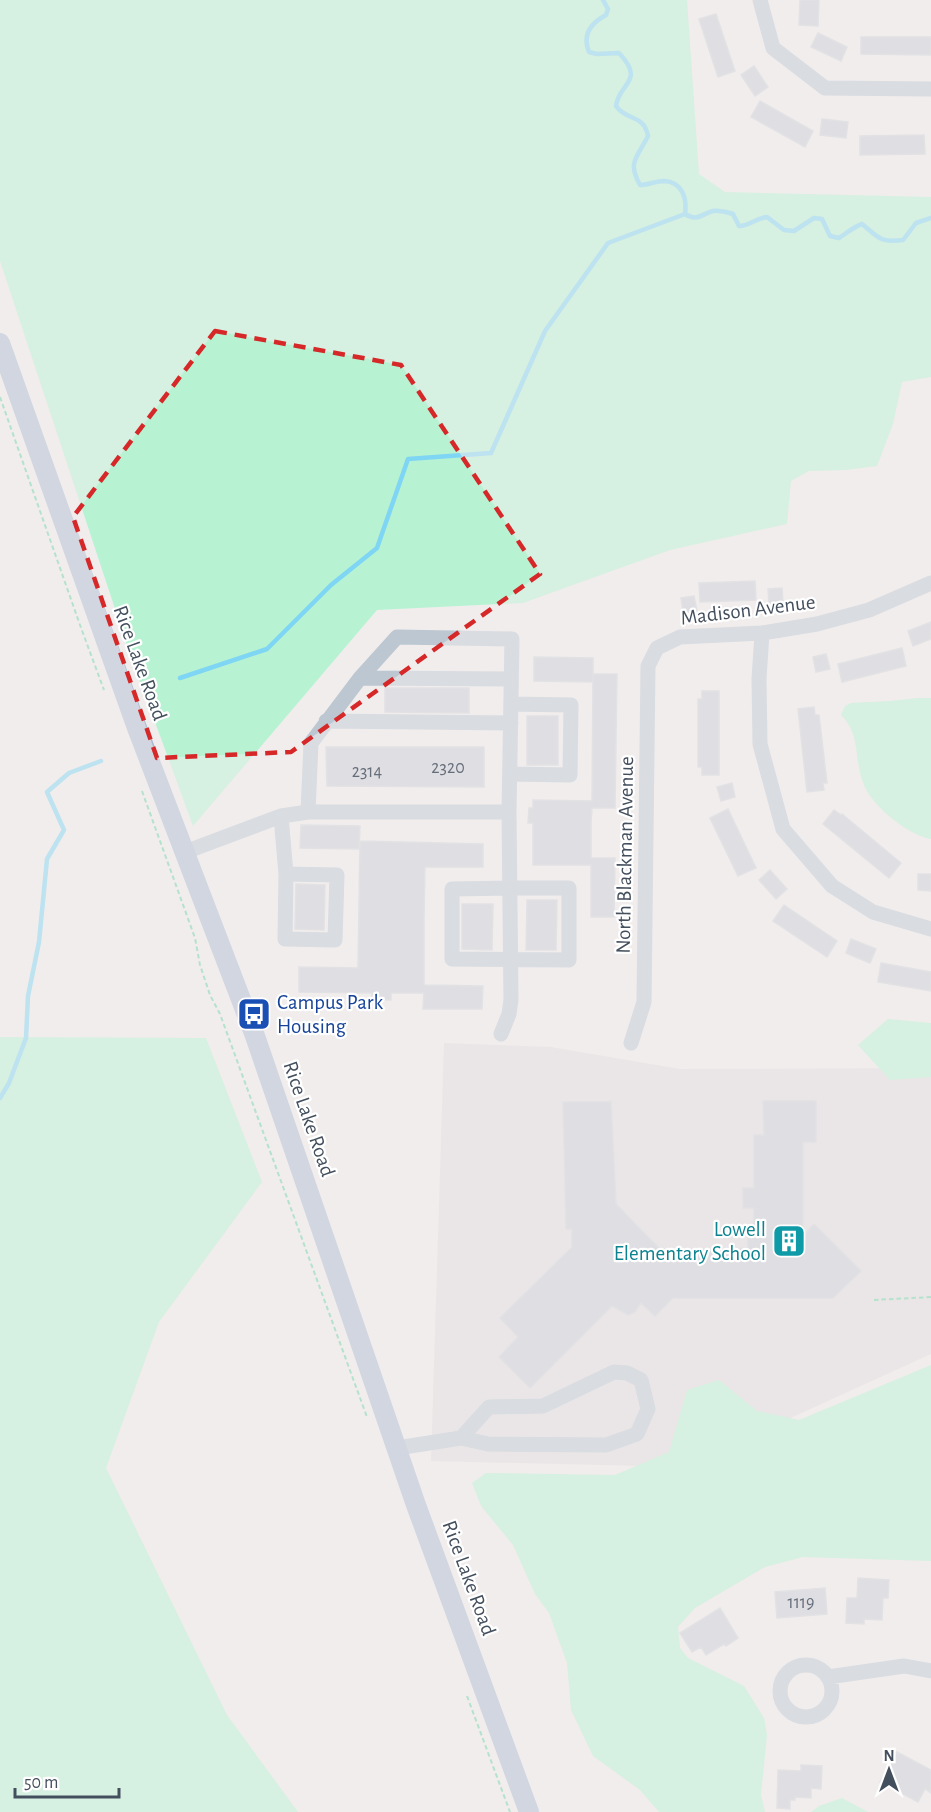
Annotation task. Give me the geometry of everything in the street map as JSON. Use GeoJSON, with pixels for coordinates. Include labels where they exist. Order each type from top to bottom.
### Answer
{"type":"FeatureCollection","features":[{"type":"Feature","properties":{"kind":"main road","name":"Rice Lake Road"},"geometry":{"type":"LineString","coordinates":[[0,343],[137,728],[255,1036],[397,1448],[530,1812]]}},
{"type":"Feature","properties":{"kind":"street"},"geometry":{"type":"LineString","coordinates":[[760,0],[773,48],[825,88],[931,89]]}},
{"type":"Feature","properties":{"kind":"street","name":"Madison Avenue"},"geometry":{"type":"LineString","coordinates":[[648,666],[657,648],[680,636],[762,633],[817,624],[869,610],[931,583]]}},
{"type":"Feature","properties":{"kind":"street"},"geometry":{"type":"LineString","coordinates":[[762,633],[759,679],[760,744],[783,830],[832,886],[873,912],[931,929]]}},
{"type":"Feature","properties":{"kind":"street"},"geometry":{"type":"LineString","coordinates":[[308,812],[311,743],[360,678],[397,637],[512,639],[509,812],[511,959],[509,1014],[501,1034]]}},
{"type":"Feature","properties":{"kind":"street","name":"North Blackman Avenue"},"geometry":{"type":"LineString","coordinates":[[631,1043],[644,1002],[648,666]]}},
{"type":"Feature","properties":{"kind":"street"},"geometry":{"type":"LineString","coordinates":[[360,678],[511,679]]}},
{"type":"Feature","properties":{"kind":"street"},"geometry":{"type":"LineString","coordinates":[[510,774],[570,775],[571,705],[511,704]]}},
{"type":"Feature","properties":{"kind":"street"},"geometry":{"type":"LineString","coordinates":[[326,721],[511,723]]}},
{"type":"Feature","properties":{"kind":"street"},"geometry":{"type":"LineString","coordinates":[[185,852],[281,816],[308,812],[509,812]]}},
{"type":"Feature","properties":{"kind":"street"},"geometry":{"type":"LineString","coordinates":[[281,816],[286,874],[285,939],[335,940],[337,875],[286,874]]}},
{"type":"Feature","properties":{"kind":"street"},"geometry":{"type":"LineString","coordinates":[[510,888],[569,888],[569,960],[452,959],[452,889],[510,888]]}},
{"type":"Feature","properties":{"kind":"street"},"geometry":{"type":"LineString","coordinates":[[397,1448],[461,1438],[488,1444],[606,1445],[637,1434],[648,1409],[642,1380],[627,1373],[614,1372],[543,1406],[489,1407],[461,1438]]}},
{"type":"Feature","properties":{"kind":"street"},"geometry":{"type":"LineString","coordinates":[[828,1677],[904,1666],[931,1671]]}},
{"type":"Feature","properties":{"kind":"path"},"geometry":{"type":"LineString","coordinates":[[0,397],[107,697]]}},
{"type":"Feature","properties":{"kind":"path"},"geometry":{"type":"LineString","coordinates":[[139,783],[195,938],[200,965],[210,995],[220,1014],[368,1420]]}},
{"type":"Feature","properties":{"kind":"path"},"geometry":{"type":"LineString","coordinates":[[874,1300],[931,1297]]}},
{"type":"Feature","properties":{"kind":"path"},"geometry":{"type":"LineString","coordinates":[[464,1687],[510,1812]]}},
{"type":"Feature","properties":{"kind":"highlighted area"},"geometry":{"type":"Polygon","coordinates":[[[215,331],[401,365],[540,574],[291,752],[157,758],[73,517],[215,331]]]}},
{"type":"Feature","properties":{"kind":"shaded area"},"geometry":{"type":"Polygon","coordinates":[[[444,1043],[551,1047],[680,1069],[931,1068],[931,1354],[683,1467],[431,1461],[444,1043]]]}},
{"type":"Feature","properties":{"kind":"green space"},"geometry":{"type":"Polygon","coordinates":[[[0,0],[687,0],[699,174],[725,192],[931,197],[931,377],[902,382],[893,424],[877,466],[809,471],[791,481],[787,524],[670,550],[523,603],[377,610],[193,826],[128,648],[0,261],[0,0]]]}},
{"type":"Feature","properties":{"kind":"green space"},"geometry":{"type":"Polygon","coordinates":[[[931,698],[931,839],[902,826],[875,802],[864,785],[852,731],[841,715],[845,706],[851,703],[931,698]]]}},
{"type":"Feature","properties":{"kind":"green space"},"geometry":{"type":"Polygon","coordinates":[[[888,1019],[931,1023],[931,1077],[890,1080],[858,1045],[888,1019]]]}},
{"type":"Feature","properties":{"kind":"green space"},"geometry":{"type":"Polygon","coordinates":[[[0,1037],[206,1038],[262,1182],[159,1322],[106,1468],[227,1715],[298,1812],[0,1812],[0,1037]]]}},
{"type":"Feature","properties":{"kind":"green space"},"geometry":{"type":"Polygon","coordinates":[[[931,1365],[931,1561],[803,1557],[765,1567],[695,1608],[678,1627],[680,1648],[688,1658],[744,1686],[764,1718],[767,1735],[761,1795],[765,1812],[659,1812],[640,1790],[593,1756],[571,1710],[567,1663],[549,1613],[535,1594],[513,1545],[481,1506],[472,1483],[486,1473],[615,1475],[669,1452],[687,1390],[719,1380],[757,1411],[799,1420],[931,1365]]]}},
{"type":"Feature","properties":{"kind":"green space"},"geometry":{"type":"Polygon","coordinates":[[[842,1798],[868,1812],[811,1812],[819,1806],[842,1798]]]}},
{"type":"Feature","properties":{"kind":"building"},"geometry":{"type":"Polygon","coordinates":[[[800,0],[819,0],[818,26],[799,25],[800,0]]]}},
{"type":"Feature","properties":{"kind":"building"},"geometry":{"type":"Polygon","coordinates":[[[716,14],[735,71],[718,77],[699,19],[716,14]]]}},
{"type":"Feature","properties":{"kind":"building"},"geometry":{"type":"Polygon","coordinates":[[[818,33],[847,47],[841,61],[811,47],[818,33]]]}},
{"type":"Feature","properties":{"kind":"building"},"geometry":{"type":"Polygon","coordinates":[[[861,37],[931,37],[931,55],[861,54],[861,37]]]}},
{"type":"Feature","properties":{"kind":"building"},"geometry":{"type":"Polygon","coordinates":[[[754,66],[768,87],[755,96],[741,75],[754,66]]]}},
{"type":"Feature","properties":{"kind":"building"},"geometry":{"type":"Polygon","coordinates":[[[760,101],[813,131],[805,147],[751,117],[760,101]]]}},
{"type":"Feature","properties":{"kind":"building"},"geometry":{"type":"Polygon","coordinates":[[[822,119],[848,122],[846,138],[820,135],[822,119]]]}},
{"type":"Feature","properties":{"kind":"building"},"geometry":{"type":"Polygon","coordinates":[[[924,135],[925,154],[860,155],[860,136],[924,135]]]}},
{"type":"Feature","properties":{"kind":"building"},"geometry":{"type":"Polygon","coordinates":[[[755,581],[756,600],[700,602],[699,583],[755,581]]]}},
{"type":"Feature","properties":{"kind":"building"},"geometry":{"type":"Polygon","coordinates":[[[782,588],[783,603],[769,604],[768,589],[782,588]]]}},
{"type":"Feature","properties":{"kind":"building"},"geometry":{"type":"Polygon","coordinates":[[[694,596],[697,611],[683,613],[681,598],[694,596]]]}},
{"type":"Feature","properties":{"kind":"building"},"geometry":{"type":"Polygon","coordinates":[[[931,622],[931,639],[913,646],[908,631],[931,622]]]}},
{"type":"Feature","properties":{"kind":"building"},"geometry":{"type":"Polygon","coordinates":[[[902,648],[906,666],[842,682],[838,664],[902,648]]]}},
{"type":"Feature","properties":{"kind":"building"},"geometry":{"type":"Polygon","coordinates":[[[826,654],[830,669],[816,672],[813,657],[826,654]]]}},
{"type":"Feature","properties":{"kind":"building"},"geometry":{"type":"Polygon","coordinates":[[[534,657],[593,658],[593,682],[534,681],[534,657]]]}},
{"type":"Feature","properties":{"kind":"building"},"geometry":{"type":"Polygon","coordinates":[[[593,674],[617,674],[615,808],[592,808],[591,823],[591,858],[615,858],[614,917],[591,917],[591,865],[533,865],[533,823],[528,823],[529,808],[533,808],[533,800],[592,801],[593,674]]]}},
{"type":"Feature","properties":{"kind":"building"},"geometry":{"type":"Polygon","coordinates":[[[385,688],[469,688],[469,713],[385,712],[385,688]]]}},
{"type":"Feature","properties":{"kind":"building"},"geometry":{"type":"Polygon","coordinates":[[[702,691],[719,691],[719,775],[702,775],[702,767],[698,767],[698,699],[702,699],[702,691]]]}},
{"type":"Feature","properties":{"kind":"building"},"geometry":{"type":"Polygon","coordinates":[[[814,707],[815,715],[819,715],[827,783],[823,783],[824,790],[807,792],[798,709],[814,707]]]}},
{"type":"Feature","properties":{"kind":"building"},"geometry":{"type":"Polygon","coordinates":[[[527,716],[558,716],[558,765],[527,765],[527,716]]]}},
{"type":"Feature","properties":{"kind":"building"},"geometry":{"type":"Polygon","coordinates":[[[326,747],[484,747],[484,787],[327,786],[326,747]]]}},
{"type":"Feature","properties":{"kind":"building"},"geometry":{"type":"Polygon","coordinates":[[[732,783],[735,797],[721,801],[717,787],[732,783]]]}},
{"type":"Feature","properties":{"kind":"building"},"geometry":{"type":"Polygon","coordinates":[[[728,809],[756,868],[738,876],[710,818],[728,809]]]}},
{"type":"Feature","properties":{"kind":"building"},"geometry":{"type":"Polygon","coordinates":[[[834,810],[842,814],[901,863],[889,878],[823,824],[834,810]]]}},
{"type":"Feature","properties":{"kind":"building"},"geometry":{"type":"Polygon","coordinates":[[[301,825],[360,826],[359,849],[300,848],[301,825]]]}},
{"type":"Feature","properties":{"kind":"building"},"geometry":{"type":"Polygon","coordinates":[[[360,841],[483,844],[483,867],[425,867],[424,919],[424,985],[483,986],[482,1009],[423,1009],[424,993],[391,993],[391,1000],[372,1000],[372,993],[299,992],[299,967],[358,968],[360,841]]]}},
{"type":"Feature","properties":{"kind":"building"},"geometry":{"type":"Polygon","coordinates":[[[770,870],[787,889],[776,899],[759,880],[770,870]]]}},
{"type":"Feature","properties":{"kind":"building"},"geometry":{"type":"Polygon","coordinates":[[[918,874],[931,874],[931,891],[918,890],[918,874]]]}},
{"type":"Feature","properties":{"kind":"building"},"geometry":{"type":"Polygon","coordinates":[[[296,884],[325,885],[324,930],[295,929],[296,884]]]}},
{"type":"Feature","properties":{"kind":"building"},"geometry":{"type":"Polygon","coordinates":[[[527,900],[557,900],[556,950],[526,950],[527,900]]]}},
{"type":"Feature","properties":{"kind":"building"},"geometry":{"type":"Polygon","coordinates":[[[462,904],[493,904],[492,950],[462,949],[462,904]]]}},
{"type":"Feature","properties":{"kind":"building"},"geometry":{"type":"Polygon","coordinates":[[[784,905],[837,941],[827,957],[773,921],[784,905]]]}},
{"type":"Feature","properties":{"kind":"building"},"geometry":{"type":"Polygon","coordinates":[[[851,939],[876,949],[870,963],[846,953],[851,939]]]}},
{"type":"Feature","properties":{"kind":"building"},"geometry":{"type":"Polygon","coordinates":[[[881,963],[931,972],[931,991],[878,982],[881,963]]]}},
{"type":"Feature","properties":{"kind":"building","name":"Lowell Elementary School"},"geometry":{"type":"Polygon","coordinates":[[[763,1101],[816,1101],[816,1142],[803,1142],[803,1236],[814,1224],[861,1271],[833,1298],[673,1298],[655,1316],[641,1303],[635,1312],[628,1315],[612,1306],[530,1388],[499,1357],[518,1337],[500,1318],[572,1247],[572,1229],[566,1229],[563,1102],[611,1102],[616,1204],[660,1249],[748,1248],[748,1235],[754,1235],[754,1208],[743,1208],[743,1188],[754,1188],[754,1135],[764,1135],[763,1101]]]}},
{"type":"Feature","properties":{"kind":"building"},"geometry":{"type":"Polygon","coordinates":[[[858,1578],[889,1580],[888,1598],[883,1598],[882,1620],[864,1619],[864,1624],[846,1623],[847,1598],[857,1598],[858,1578]]]}},
{"type":"Feature","properties":{"kind":"building"},"geometry":{"type":"Polygon","coordinates":[[[825,1588],[827,1614],[777,1618],[775,1592],[825,1588]]]}},
{"type":"Feature","properties":{"kind":"building"},"geometry":{"type":"Polygon","coordinates":[[[720,1608],[738,1638],[706,1655],[701,1647],[692,1652],[680,1633],[720,1608]]]}},
{"type":"Feature","properties":{"kind":"building"},"geometry":{"type":"Polygon","coordinates":[[[897,1752],[931,1770],[931,1793],[925,1789],[918,1802],[880,1782],[897,1752]]]}},
{"type":"Feature","properties":{"kind":"building"},"geometry":{"type":"Polygon","coordinates":[[[801,1765],[822,1766],[821,1789],[811,1788],[811,1798],[795,1797],[795,1800],[790,1800],[790,1809],[777,1808],[778,1770],[801,1771],[801,1765]]]}},
{"type":"Feature","properties":{"kind":"waterway"},"geometry":{"type":"LineString","coordinates":[[603,0],[608,9],[606,15],[589,30],[587,46],[589,52],[597,54],[619,53],[630,70],[631,76],[616,106],[620,111],[643,124],[648,136],[635,160],[636,177],[640,185],[664,181],[676,184],[684,197],[685,214]]}},
{"type":"Feature","properties":{"kind":"waterway"},"geometry":{"type":"LineString","coordinates":[[685,214],[696,217],[713,211],[725,212],[733,214],[739,226],[767,217],[784,230],[794,231],[814,218],[822,219],[830,236],[839,238],[862,224],[876,236],[889,241],[903,240],[916,223],[931,218]]}},
{"type":"Feature","properties":{"kind":"waterway"},"geometry":{"type":"LineString","coordinates":[[180,678],[267,649],[331,585],[377,548],[408,459],[491,453],[545,331],[608,243],[685,214]]}},
{"type":"Feature","properties":{"kind":"waterway"},"geometry":{"type":"LineString","coordinates":[[0,1098],[9,1083],[26,1038],[28,996],[39,942],[47,859],[64,830],[47,792],[69,773],[101,761]]}},
{"type":"Feature","properties":{"kind":"place","name":"Campus Park Housing"},"geometry":{"type":"Point","coordinates":[254,1014]}},
{"type":"Feature","properties":{"kind":"place","name":"Lowell Elementary School"},"geometry":{"type":"Point","coordinates":[789,1241]}}]}
